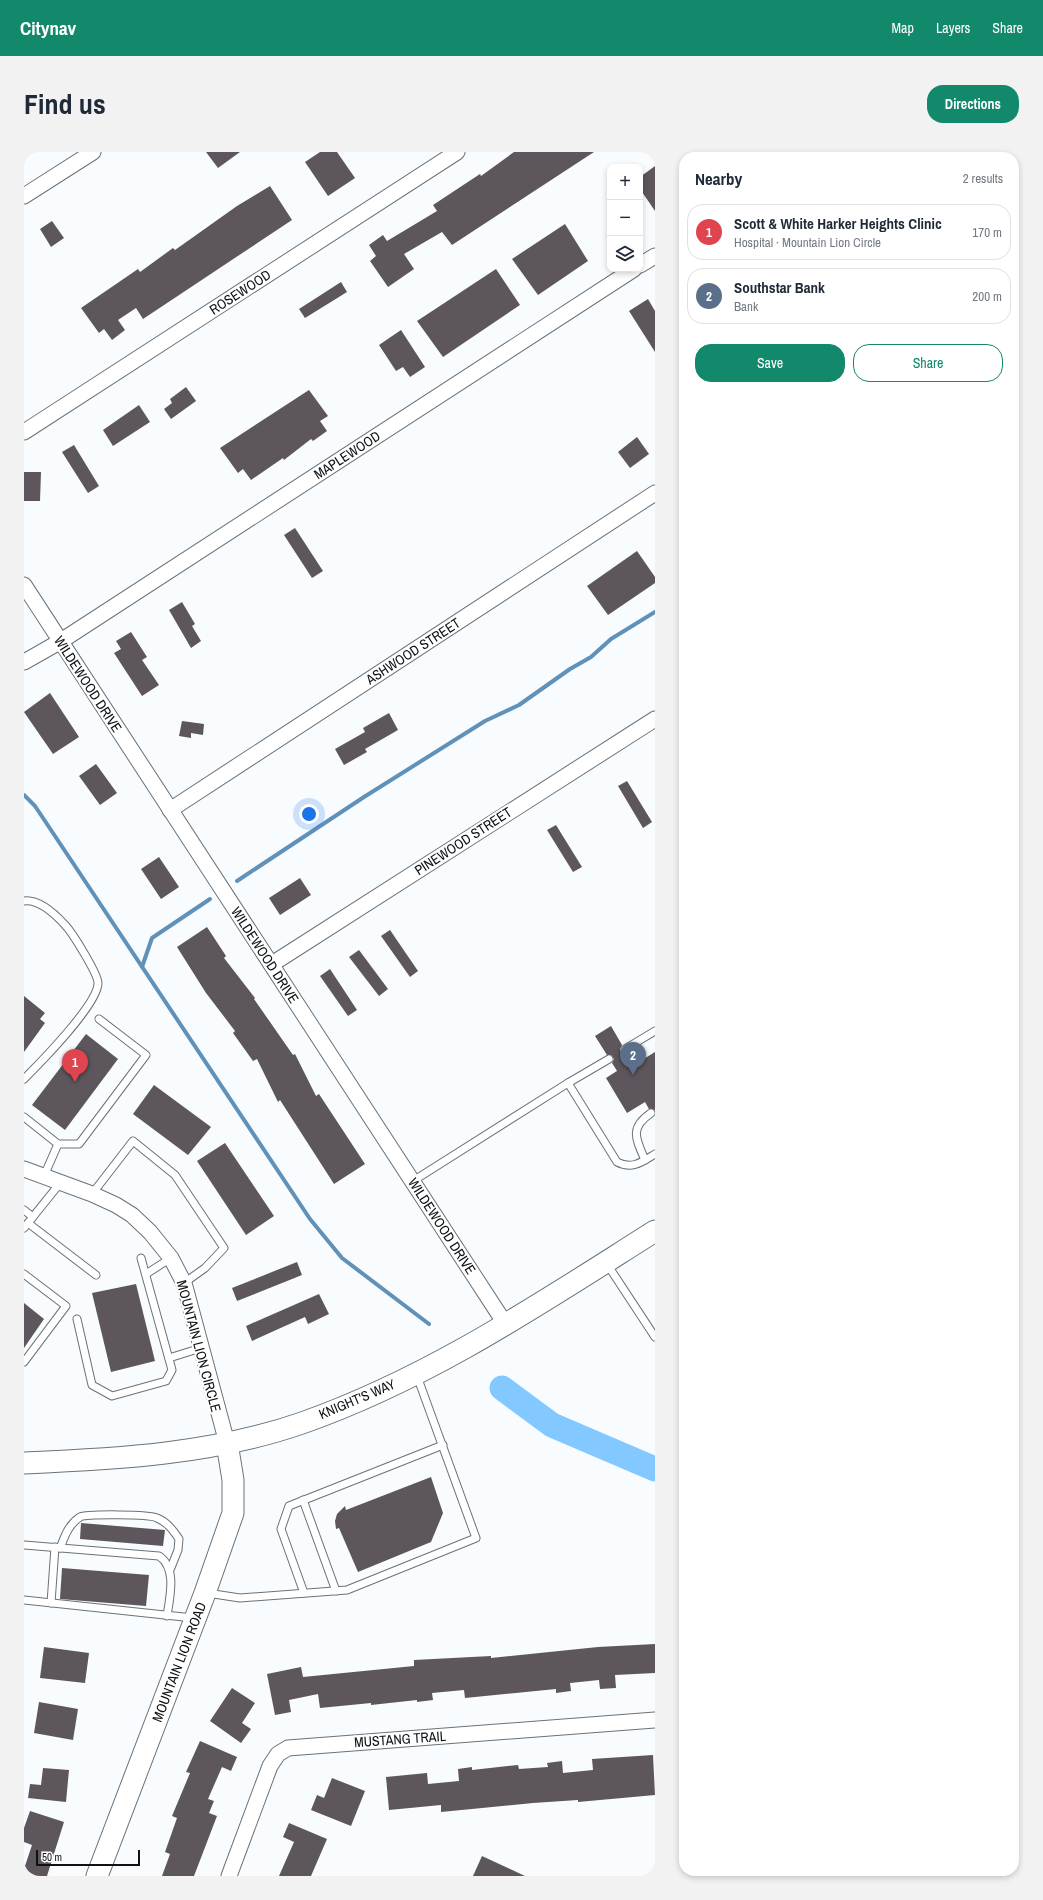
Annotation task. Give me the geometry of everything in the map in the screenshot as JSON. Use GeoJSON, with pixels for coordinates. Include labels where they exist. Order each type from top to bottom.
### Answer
{"type":"FeatureCollection","features":[{"type":"Feature","properties":{"kind":"main road","name":"KNIGHT'S WAY"},"geometry":{"type":"LineString","coordinates":[[24,1463],[131,1457],[227,1443],[301,1423],[348,1405],[440,1363],[506,1325],[655,1232]]}},
{"type":"Feature","properties":{"kind":"main road","name":"MOUNTAIN LION ROAD"},"geometry":{"type":"LineString","coordinates":[[97,1876],[205,1593],[233,1513],[233,1480],[227,1443]]}},
{"type":"Feature","properties":{"kind":"street"},"geometry":{"type":"LineString","coordinates":[[24,196],[93,152]]}},
{"type":"Feature","properties":{"kind":"street","name":"ROSEWOOD"},"geometry":{"type":"LineString","coordinates":[[24,432],[457,152]]}},
{"type":"Feature","properties":{"kind":"street"},"geometry":{"type":"LineString","coordinates":[[643,263],[655,256]]}},
{"type":"Feature","properties":{"kind":"street","name":"MAPLEWOOD"},"geometry":{"type":"LineString","coordinates":[[24,662],[61,641],[629,272]]}},
{"type":"Feature","properties":{"kind":"street","name":"ASHWOOD STREET"},"geometry":{"type":"LineString","coordinates":[[170,810],[655,493]]}},
{"type":"Feature","properties":{"kind":"street","name":"WILDEWOOD DRIVE"},"geometry":{"type":"LineString","coordinates":[[24,585],[506,1325]]}},
{"type":"Feature","properties":{"kind":"street","name":"PINEWOOD STREET"},"geometry":{"type":"LineString","coordinates":[[272,964],[655,718]]}},
{"type":"Feature","properties":{"kind":"street","name":"MOUNTAIN LION CIRCLE"},"geometry":{"type":"LineString","coordinates":[[24,1169],[116,1204],[132,1215],[150,1232],[170,1258],[184,1283],[227,1443]]}},
{"type":"Feature","properties":{"kind":"street","name":"MUSTANG TRAIL"},"geometry":{"type":"LineString","coordinates":[[229,1876],[270,1766],[278,1754],[288,1748],[655,1720]]}},
{"type":"Feature","properties":{"kind":"lane"},"geometry":{"type":"LineString","coordinates":[[24,901],[28,901],[46,908],[66,926],[95,973],[98,983],[95,994],[67,1033],[24,1079]]}},
{"type":"Feature","properties":{"kind":"lane"},"geometry":{"type":"LineString","coordinates":[[24,1117],[58,1144],[79,1144],[146,1055],[98,1019]]}},
{"type":"Feature","properties":{"kind":"lane"},"geometry":{"type":"LineString","coordinates":[[625,1049],[655,1031]]}},
{"type":"Feature","properties":{"kind":"lane"},"geometry":{"type":"LineString","coordinates":[[413,1182],[568,1083],[609,1059]]}},
{"type":"Feature","properties":{"kind":"lane"},"geometry":{"type":"LineString","coordinates":[[568,1083],[617,1162],[624,1166],[638,1165],[655,1154]]}},
{"type":"Feature","properties":{"kind":"lane"},"geometry":{"type":"LineString","coordinates":[[645,1160],[635,1138],[639,1125],[652,1113]]}},
{"type":"Feature","properties":{"kind":"lane"},"geometry":{"type":"LineString","coordinates":[[92,1194],[133,1141],[175,1175],[224,1248],[205,1268],[184,1283]]}},
{"type":"Feature","properties":{"kind":"lane"},"geometry":{"type":"LineString","coordinates":[[44,1176],[58,1144]]}},
{"type":"Feature","properties":{"kind":"lane"},"geometry":{"type":"LineString","coordinates":[[61,1182],[26,1226],[96,1275]]}},
{"type":"Feature","properties":{"kind":"lane"},"geometry":{"type":"LineString","coordinates":[[24,1210],[33,1217]]}},
{"type":"Feature","properties":{"kind":"lane"},"geometry":{"type":"LineString","coordinates":[[77,1319],[92,1385],[112,1396],[166,1381],[172,1370],[141,1258]]}},
{"type":"Feature","properties":{"kind":"lane"},"geometry":{"type":"LineString","coordinates":[[146,1274],[170,1258]]}},
{"type":"Feature","properties":{"kind":"lane"},"geometry":{"type":"LineString","coordinates":[[606,1262],[655,1337]]}},
{"type":"Feature","properties":{"kind":"lane"},"geometry":{"type":"LineString","coordinates":[[24,1274],[66,1306],[24,1362]]}},
{"type":"Feature","properties":{"kind":"lane"},"geometry":{"type":"LineString","coordinates":[[169,1358],[201,1348]]}},
{"type":"Feature","properties":{"kind":"lane"},"geometry":{"type":"LineString","coordinates":[[205,1593],[240,1598],[347,1590],[476,1538],[416,1373]]}},
{"type":"Feature","properties":{"kind":"lane"},"geometry":{"type":"LineString","coordinates":[[304,1593],[282,1529],[289,1506],[443,1445]]}},
{"type":"Feature","properties":{"kind":"lane"},"geometry":{"type":"LineString","coordinates":[[303,1500],[336,1591]]}},
{"type":"Feature","properties":{"kind":"lane"},"geometry":{"type":"LineString","coordinates":[[51,1603],[58,1548],[68,1527],[81,1516],[142,1515],[156,1517],[170,1526],[179,1538],[178,1550],[170,1570],[170,1599],[167,1616]]}},
{"type":"Feature","properties":{"kind":"lane"},"geometry":{"type":"LineString","coordinates":[[24,1545],[158,1556],[166,1561],[170,1570]]}},
{"type":"Feature","properties":{"kind":"lane"},"geometry":{"type":"LineString","coordinates":[[24,1600],[195,1619]]}},
{"type":"Feature","properties":{"kind":"building"},"geometry":{"type":"Polygon","coordinates":[[[206,152],[240,152],[218,168],[206,152]]]}},
{"type":"Feature","properties":{"kind":"building"},"geometry":{"type":"Polygon","coordinates":[[[320,152],[337,152],[355,178],[328,196],[305,162],[320,152]]]}},
{"type":"Feature","properties":{"kind":"building"},"geometry":{"type":"Polygon","coordinates":[[[514,152],[594,152],[452,245],[442,232],[404,254],[414,269],[388,287],[370,261],[376,256],[369,245],[383,235],[387,241],[437,211],[433,205],[480,174],[481,176],[514,152]]]}},
{"type":"Feature","properties":{"kind":"building"},"geometry":{"type":"Polygon","coordinates":[[[655,166],[655,211],[643,193],[643,175],[655,166]]]}},
{"type":"Feature","properties":{"kind":"building"},"geometry":{"type":"Polygon","coordinates":[[[270,186],[292,220],[143,319],[136,308],[118,320],[125,330],[112,340],[104,329],[99,333],[81,308],[138,269],[140,272],[173,248],[175,250],[237,206],[270,186]]]}},
{"type":"Feature","properties":{"kind":"building"},"geometry":{"type":"Polygon","coordinates":[[[52,221],[64,238],[51,247],[40,229],[52,221]]]}},
{"type":"Feature","properties":{"kind":"building"},"geometry":{"type":"Polygon","coordinates":[[[565,224],[588,261],[538,295],[512,259],[565,224]]]}},
{"type":"Feature","properties":{"kind":"building"},"geometry":{"type":"Polygon","coordinates":[[[496,269],[520,305],[443,357],[417,321],[496,269]]]}},
{"type":"Feature","properties":{"kind":"building"},"geometry":{"type":"Polygon","coordinates":[[[341,282],[347,292],[305,318],[299,309],[341,282]]]}},
{"type":"Feature","properties":{"kind":"building"},"geometry":{"type":"Polygon","coordinates":[[[648,299],[655,311],[655,352],[629,311],[648,299]]]}},
{"type":"Feature","properties":{"kind":"building"},"geometry":{"type":"Polygon","coordinates":[[[401,330],[425,367],[410,377],[403,367],[396,371],[379,345],[401,330]]]}},
{"type":"Feature","properties":{"kind":"building"},"geometry":{"type":"Polygon","coordinates":[[[186,387],[196,401],[171,419],[164,409],[172,403],[170,399],[186,387]]]}},
{"type":"Feature","properties":{"kind":"building"},"geometry":{"type":"Polygon","coordinates":[[[309,390],[328,416],[320,421],[327,431],[313,441],[311,439],[284,460],[283,458],[251,480],[243,469],[238,473],[220,448],[309,390]]]}},
{"type":"Feature","properties":{"kind":"building"},"geometry":{"type":"Polygon","coordinates":[[[139,405],[150,422],[113,446],[103,430],[139,405]]]}},
{"type":"Feature","properties":{"kind":"building"},"geometry":{"type":"Polygon","coordinates":[[[637,437],[649,454],[630,468],[618,452],[637,437]]]}},
{"type":"Feature","properties":{"kind":"building"},"geometry":{"type":"Polygon","coordinates":[[[74,445],[99,486],[88,493],[62,452],[74,445]]]}},
{"type":"Feature","properties":{"kind":"building"},"geometry":{"type":"Polygon","coordinates":[[[24,472],[41,472],[40,501],[24,501],[24,472]]]}},
{"type":"Feature","properties":{"kind":"building"},"geometry":{"type":"Polygon","coordinates":[[[295,528],[323,571],[312,578],[284,535],[295,528]]]}},
{"type":"Feature","properties":{"kind":"building"},"geometry":{"type":"Polygon","coordinates":[[[637,551],[655,577],[655,583],[608,615],[587,586],[637,551]]]}},
{"type":"Feature","properties":{"kind":"building"},"geometry":{"type":"Polygon","coordinates":[[[182,602],[195,624],[192,626],[201,641],[191,648],[169,610],[182,602]]]}},
{"type":"Feature","properties":{"kind":"building"},"geometry":{"type":"Polygon","coordinates":[[[131,632],[147,657],[142,660],[159,685],[142,696],[114,653],[121,649],[116,641],[131,632]]]}},
{"type":"Feature","properties":{"kind":"building"},"geometry":{"type":"Polygon","coordinates":[[[50,693],[79,737],[53,754],[24,712],[50,693]]]}},
{"type":"Feature","properties":{"kind":"building"},"geometry":{"type":"Polygon","coordinates":[[[389,713],[398,730],[365,749],[367,752],[344,765],[335,749],[365,732],[363,728],[389,713]]]}},
{"type":"Feature","properties":{"kind":"building"},"geometry":{"type":"Polygon","coordinates":[[[182,721],[204,724],[203,735],[191,733],[191,738],[179,736],[182,721]]]}},
{"type":"Feature","properties":{"kind":"building"},"geometry":{"type":"Polygon","coordinates":[[[96,764],[117,793],[100,805],[79,776],[96,764]]]}},
{"type":"Feature","properties":{"kind":"building"},"geometry":{"type":"Polygon","coordinates":[[[627,781],[652,822],[643,828],[618,786],[627,781]]]}},
{"type":"Feature","properties":{"kind":"building"},"geometry":{"type":"Polygon","coordinates":[[[556,825],[582,867],[573,872],[547,830],[556,825]]]}},
{"type":"Feature","properties":{"kind":"building"},"geometry":{"type":"Polygon","coordinates":[[[159,857],[179,887],[161,899],[141,869],[159,857]]]}},
{"type":"Feature","properties":{"kind":"building"},"geometry":{"type":"Polygon","coordinates":[[[300,878],[311,895],[280,915],[269,898],[300,878]]]}},
{"type":"Feature","properties":{"kind":"building"},"geometry":{"type":"Polygon","coordinates":[[[207,927],[226,956],[224,958],[255,998],[254,999],[293,1055],[295,1054],[316,1096],[319,1094],[365,1164],[334,1184],[280,1100],[278,1102],[257,1059],[253,1061],[233,1033],[235,1031],[206,993],[177,947],[207,927]]]}},
{"type":"Feature","properties":{"kind":"building"},"geometry":{"type":"Polygon","coordinates":[[[390,930],[418,971],[410,977],[381,936],[390,930]]]}},
{"type":"Feature","properties":{"kind":"building"},"geometry":{"type":"Polygon","coordinates":[[[359,950],[388,989],[379,996],[349,957],[359,950]]]}},
{"type":"Feature","properties":{"kind":"building"},"geometry":{"type":"Polygon","coordinates":[[[330,969],[357,1010],[348,1016],[320,976],[330,969]]]}},
{"type":"Feature","properties":{"kind":"building"},"geometry":{"type":"Polygon","coordinates":[[[24,996],[45,1013],[40,1019],[45,1023],[24,1052],[24,996]]]}},
{"type":"Feature","properties":{"kind":"building"},"geometry":{"type":"Polygon","coordinates":[[[611,1026],[622,1045],[620,1049],[621,1052],[627,1053],[634,1065],[655,1052],[655,1110],[649,1109],[645,1102],[627,1113],[606,1078],[617,1071],[612,1063],[614,1059],[611,1055],[607,1055],[595,1036],[611,1026]]]}},
{"type":"Feature","properties":{"kind":"building"},"geometry":{"type":"Polygon","coordinates":[[[86,1034],[118,1059],[65,1130],[32,1105],[86,1034]]]}},
{"type":"Feature","properties":{"kind":"building"},"geometry":{"type":"Polygon","coordinates":[[[154,1085],[211,1127],[188,1155],[133,1114],[154,1085]]]}},
{"type":"Feature","properties":{"kind":"building"},"geometry":{"type":"Polygon","coordinates":[[[225,1143],[274,1216],[246,1235],[197,1161],[225,1143]]]}},
{"type":"Feature","properties":{"kind":"building"},"geometry":{"type":"Polygon","coordinates":[[[297,1262],[302,1275],[237,1301],[232,1288],[297,1262]]]}},
{"type":"Feature","properties":{"kind":"building"},"geometry":{"type":"Polygon","coordinates":[[[136,1284],[155,1361],[111,1372],[92,1293],[136,1284]]]}},
{"type":"Feature","properties":{"kind":"building"},"geometry":{"type":"Polygon","coordinates":[[[319,1294],[329,1314],[308,1324],[305,1317],[252,1341],[246,1326],[319,1294]]]}},
{"type":"Feature","properties":{"kind":"building"},"geometry":{"type":"Polygon","coordinates":[[[24,1303],[44,1319],[24,1348],[24,1303]]]}},
{"type":"Feature","properties":{"kind":"building"},"geometry":{"type":"Polygon","coordinates":[[[431,1477],[443,1513],[431,1542],[358,1572],[339,1528],[336,1529],[335,1521],[337,1514],[345,1506],[346,1510],[431,1477]]]}},
{"type":"Feature","properties":{"kind":"building"},"geometry":{"type":"Polygon","coordinates":[[[81,1523],[165,1530],[163,1546],[80,1539],[81,1523]]]}},
{"type":"Feature","properties":{"kind":"building"},"geometry":{"type":"Polygon","coordinates":[[[62,1568],[149,1575],[146,1606],[60,1599],[62,1568]]]}},
{"type":"Feature","properties":{"kind":"building"},"geometry":{"type":"Polygon","coordinates":[[[655,1644],[655,1673],[615,1675],[616,1688],[600,1689],[599,1680],[570,1683],[571,1691],[556,1693],[556,1689],[465,1698],[464,1690],[432,1693],[433,1700],[417,1702],[417,1700],[371,1705],[371,1703],[320,1708],[318,1694],[289,1700],[291,1712],[275,1715],[267,1674],[301,1667],[303,1677],[414,1666],[414,1660],[491,1656],[491,1658],[598,1647],[655,1644]]]}},
{"type":"Feature","properties":{"kind":"building"},"geometry":{"type":"Polygon","coordinates":[[[44,1647],[89,1653],[85,1683],[40,1678],[44,1647]]]}},
{"type":"Feature","properties":{"kind":"building"},"geometry":{"type":"Polygon","coordinates":[[[232,1688],[255,1703],[242,1723],[251,1729],[241,1743],[210,1721],[232,1688]]]}},
{"type":"Feature","properties":{"kind":"building"},"geometry":{"type":"Polygon","coordinates":[[[39,1702],[78,1709],[73,1740],[34,1733],[39,1702]]]}},
{"type":"Feature","properties":{"kind":"building"},"geometry":{"type":"Polygon","coordinates":[[[200,1741],[237,1757],[231,1771],[222,1767],[208,1799],[214,1801],[209,1813],[217,1816],[194,1876],[162,1876],[170,1854],[165,1852],[177,1818],[172,1816],[190,1773],[186,1772],[200,1741]]]}},
{"type":"Feature","properties":{"kind":"building"},"geometry":{"type":"Polygon","coordinates":[[[653,1755],[655,1795],[578,1802],[578,1800],[533,1803],[441,1812],[441,1805],[389,1810],[386,1777],[427,1773],[428,1784],[459,1781],[458,1769],[472,1767],[472,1770],[518,1765],[519,1769],[548,1767],[547,1763],[562,1761],[563,1773],[593,1770],[592,1759],[653,1755]]]}},
{"type":"Feature","properties":{"kind":"building"},"geometry":{"type":"Polygon","coordinates":[[[43,1768],[69,1770],[66,1802],[28,1798],[30,1784],[41,1785],[43,1768]]]}},
{"type":"Feature","properties":{"kind":"building"},"geometry":{"type":"Polygon","coordinates":[[[332,1778],[365,1791],[351,1826],[311,1810],[317,1795],[324,1798],[332,1778]]]}},
{"type":"Feature","properties":{"kind":"building"},"geometry":{"type":"Polygon","coordinates":[[[30,1811],[64,1822],[47,1876],[24,1876],[24,1869],[32,1845],[24,1842],[24,1828],[30,1811]]]}},
{"type":"Feature","properties":{"kind":"building"},"geometry":{"type":"Polygon","coordinates":[[[289,1823],[327,1839],[311,1876],[279,1876],[294,1842],[283,1837],[289,1823]]]}},
{"type":"Feature","properties":{"kind":"building"},"geometry":{"type":"Polygon","coordinates":[[[482,1856],[525,1876],[473,1876],[482,1856]]]}},
{"type":"Feature","properties":{"kind":"waterway"},"geometry":{"type":"LineString","coordinates":[[237,881],[364,797],[485,721],[519,705],[570,669],[591,657],[611,639],[655,612]]}},
{"type":"Feature","properties":{"kind":"waterway"},"geometry":{"type":"LineString","coordinates":[[24,795],[35,806],[310,1219],[342,1258],[429,1324]]}},
{"type":"Feature","properties":{"kind":"waterway"},"geometry":{"type":"LineString","coordinates":[[142,967],[152,938],[210,899]]}},
{"type":"Feature","properties":{"kind":"waterway"},"geometry":{"type":"LineString","coordinates":[[502,1388],[552,1425],[655,1469]]}},
{"type":"Feature","properties":{"kind":"place","name":"Southstar Bank"},"geometry":{"type":"Point","coordinates":[633,1075]}},
{"type":"Feature","properties":{"kind":"place","name":"Scott & White Harker Heights Clinic"},"geometry":{"type":"Point","coordinates":[75,1082]}}]}
